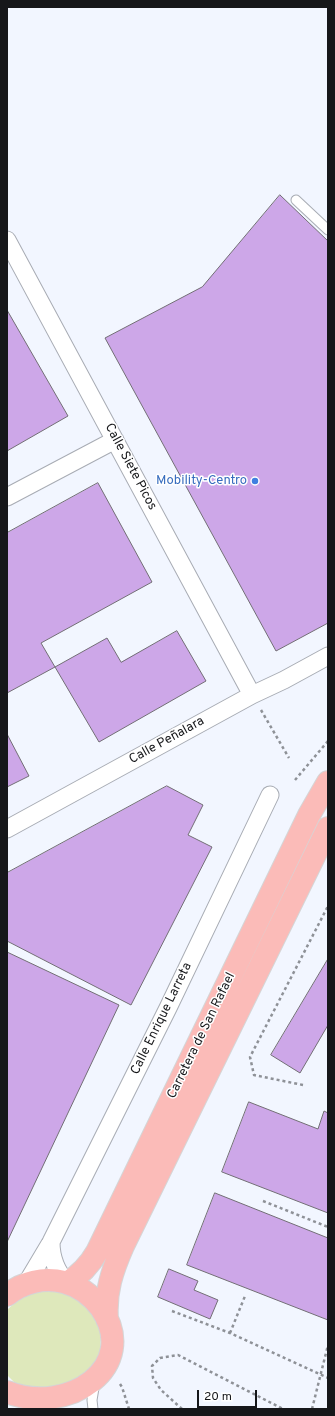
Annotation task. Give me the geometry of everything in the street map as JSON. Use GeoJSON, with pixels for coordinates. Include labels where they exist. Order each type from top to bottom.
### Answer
{"type":"FeatureCollection","features":[{"type":"Feature","properties":{"kind":"main road","name":"Carretera de San Rafael"},"geometry":{"type":"LineString","coordinates":[[67,1283],[84,1271],[91,1263],[97,1252],[306,822],[328,782]]}},
{"type":"Feature","properties":{"kind":"main road","name":"Carretera de San Rafael"},"geometry":{"type":"LineString","coordinates":[[107,1319],[107,1292],[112,1273],[123,1246],[328,828]]}},
{"type":"Feature","properties":{"kind":"main road"},"geometry":{"type":"LineString","coordinates":[[7,1295],[26,1284],[42,1280],[59,1281],[75,1286],[97,1303],[107,1319],[111,1338],[110,1356],[93,1399],[79,1399],[67,1406],[38,1406],[20,1401],[7,1392]]}},
{"type":"Feature","properties":{"kind":"main road"},"geometry":{"type":"LineString","coordinates":[[7,1396],[9,1409]]}},
{"type":"Feature","properties":{"kind":"street","name":"Calle Siete Picos"},"geometry":{"type":"LineString","coordinates":[[7,240],[252,695]]}},
{"type":"Feature","properties":{"kind":"street"},"geometry":{"type":"LineString","coordinates":[[7,497],[115,440]]}},
{"type":"Feature","properties":{"kind":"street","name":"Calle Peñalara"},"geometry":{"type":"LineString","coordinates":[[7,829],[252,695],[284,680],[328,656]]}},
{"type":"Feature","properties":{"kind":"street","name":"Calle Enrique Larreta"},"geometry":{"type":"LineString","coordinates":[[26,1284],[51,1242],[165,1015],[270,795]]}},
{"type":"Feature","properties":{"kind":"street"},"geometry":{"type":"LineString","coordinates":[[51,1242],[51,1253],[54,1264],[58,1272],[67,1283]]}},
{"type":"Feature","properties":{"kind":"lane"},"geometry":{"type":"LineString","coordinates":[[296,200],[328,230]]}},
{"type":"Feature","properties":{"kind":"path"},"geometry":{"type":"LineString","coordinates":[[261,710],[289,758]]}},
{"type":"Feature","properties":{"kind":"path"},"geometry":{"type":"LineString","coordinates":[[295,780],[328,741]]}},
{"type":"Feature","properties":{"kind":"path"},"geometry":{"type":"LineString","coordinates":[[303,1085],[254,1075],[250,1057],[328,906]]}},
{"type":"Feature","properties":{"kind":"path"},"geometry":{"type":"LineString","coordinates":[[263,1201],[328,1227]]}},
{"type":"Feature","properties":{"kind":"path"},"geometry":{"type":"LineString","coordinates":[[230,1333],[245,1296]]}},
{"type":"Feature","properties":{"kind":"path"},"geometry":{"type":"LineString","coordinates":[[172,1311],[230,1333],[328,1378]]}},
{"type":"Feature","properties":{"kind":"path"},"geometry":{"type":"LineString","coordinates":[[312,1409],[328,1345]]}},
{"type":"Feature","properties":{"kind":"path"},"geometry":{"type":"LineString","coordinates":[[182,1409],[161,1390],[153,1378],[152,1366],[160,1358],[178,1356],[284,1409]]}},
{"type":"Feature","properties":{"kind":"path"},"geometry":{"type":"LineString","coordinates":[[120,1384],[129,1409]]}},
{"type":"Feature","properties":{"kind":"green space"},"geometry":{"type":"Polygon","coordinates":[[[43,1290],[61,1292],[77,1299],[90,1311],[99,1327],[101,1335],[98,1360],[63,1394],[15,1383],[7,1375],[7,1310],[24,1298],[43,1290]]]}},
{"type":"Feature","properties":{"kind":"building","name":"Mobility-Centro"},"geometry":{"type":"Polygon","coordinates":[[[280,195],[328,241],[328,623],[276,651],[105,338],[202,287],[280,195]]]}},
{"type":"Feature","properties":{"kind":"building"},"geometry":{"type":"Polygon","coordinates":[[[7,310],[68,416],[7,451],[7,310]]]}},
{"type":"Feature","properties":{"kind":"building"},"geometry":{"type":"Polygon","coordinates":[[[98,483],[152,582],[41,643],[55,667],[7,693],[7,533],[98,483]]]}},
{"type":"Feature","properties":{"kind":"building"},"geometry":{"type":"Polygon","coordinates":[[[177,631],[206,681],[99,742],[55,667],[107,638],[121,662],[177,631]]]}},
{"type":"Feature","properties":{"kind":"building"},"geometry":{"type":"Polygon","coordinates":[[[7,734],[29,776],[7,787],[7,734]]]}},
{"type":"Feature","properties":{"kind":"building"},"geometry":{"type":"Polygon","coordinates":[[[167,786],[203,805],[188,835],[212,847],[131,1005],[7,941],[7,873],[167,786]]]}},
{"type":"Feature","properties":{"kind":"building"},"geometry":{"type":"Polygon","coordinates":[[[7,952],[119,1005],[7,1242],[7,952]]]}},
{"type":"Feature","properties":{"kind":"building"},"geometry":{"type":"Polygon","coordinates":[[[328,959],[328,1025],[300,1073],[271,1055],[328,959]]]}},
{"type":"Feature","properties":{"kind":"building"},"geometry":{"type":"Polygon","coordinates":[[[249,1102],[318,1129],[324,1111],[328,1113],[328,1213],[222,1172],[249,1102]]]}},
{"type":"Feature","properties":{"kind":"building"},"geometry":{"type":"Polygon","coordinates":[[[215,1193],[328,1238],[328,1320],[187,1265],[215,1193]]]}},
{"type":"Feature","properties":{"kind":"building"},"geometry":{"type":"Polygon","coordinates":[[[169,1269],[198,1281],[194,1290],[218,1300],[210,1319],[158,1297],[169,1269]]]}},
{"type":"Feature","properties":{"kind":"place","name":"Mobility-Centro"},"geometry":{"type":"Point","coordinates":[255,481]}}]}
